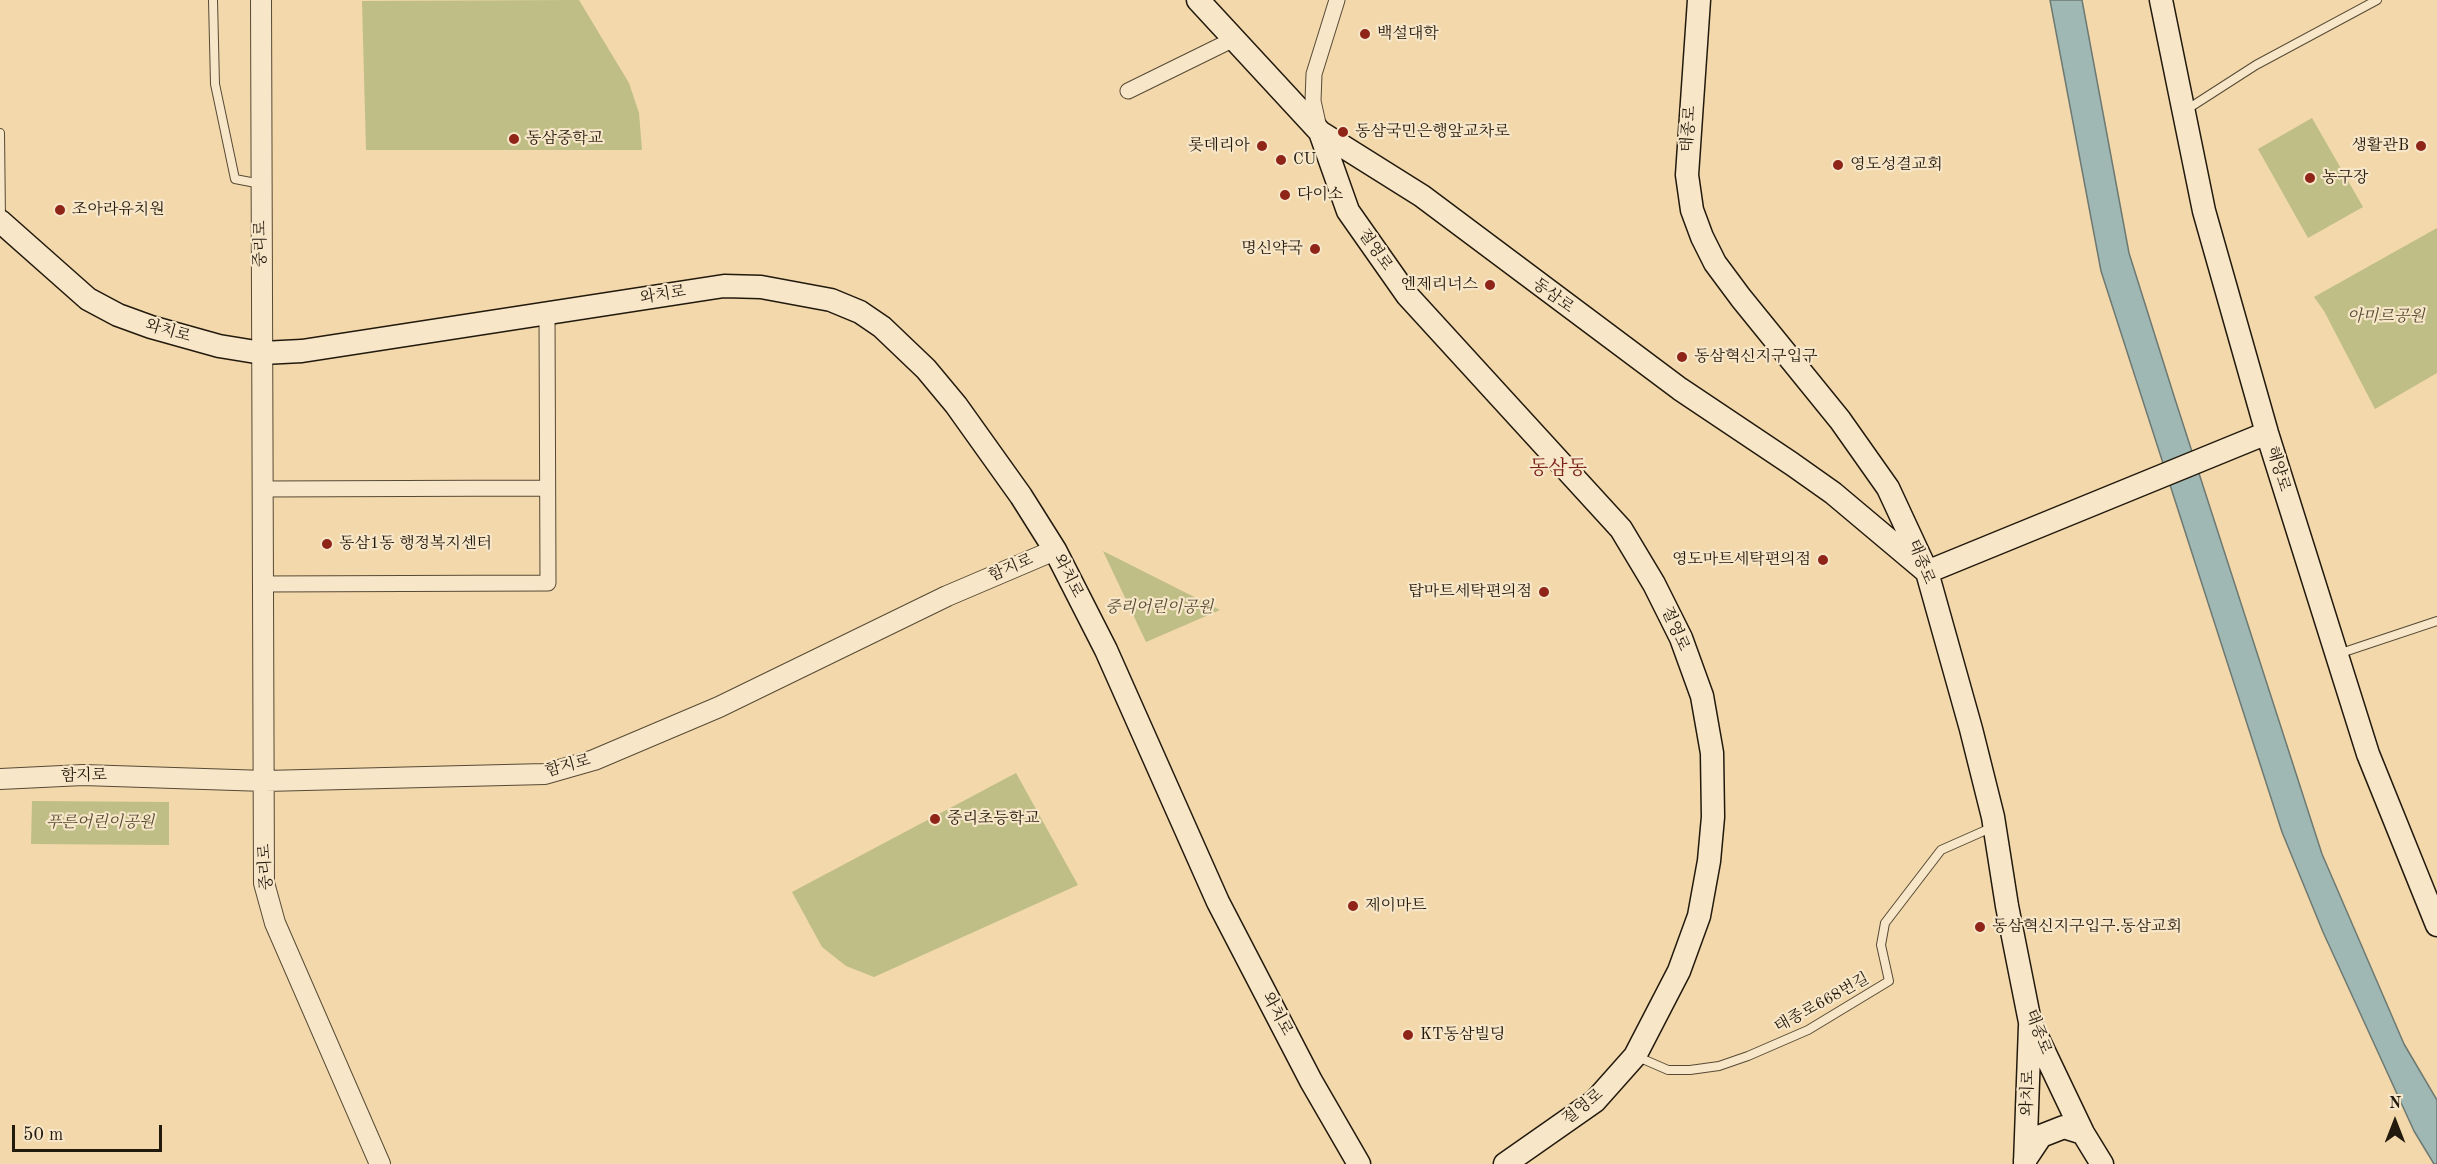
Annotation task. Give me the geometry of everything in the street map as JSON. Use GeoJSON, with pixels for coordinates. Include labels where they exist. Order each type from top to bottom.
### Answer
{"type":"FeatureCollection","features":[{"type":"Feature","properties":{"kind":"main road","name":"동삼로"},"geometry":{"type":"LineString","coordinates":[[1198,0],[1320,132],[1422,196],[1512,266],[1680,389],[1833,493],[1927,572]]}},
{"type":"Feature","properties":{"kind":"main road","name":"태종로"},"geometry":{"type":"LineString","coordinates":[[1699,0],[1687,175],[1692,210],[1715,263],[1840,420],[1888,488],[1927,572],[1971,729],[1994,826],[2030,1022],[2083,1133],[2102,1164]]}},
{"type":"Feature","properties":{"kind":"main road","name":"해양로"},"geometry":{"type":"LineString","coordinates":[[2161,0],[2204,212],[2267,433],[2368,754],[2437,925]]}},
{"type":"Feature","properties":{"kind":"main road","name":"절영로"},"geometry":{"type":"LineString","coordinates":[[1320,132],[1348,211],[1407,295],[1621,529],[1654,584],[1681,638],[1702,696],[1712,753],[1713,817],[1709,861],[1699,916],[1679,971],[1635,1056],[1595,1101],[1505,1164]]}},
{"type":"Feature","properties":{"kind":"main road","name":"와치로"},"geometry":{"type":"LineString","coordinates":[[0,222],[88,299],[118,315],[219,346],[262,353],[302,351],[724,286],[761,287],[831,300],[860,312],[882,327],[926,369],[956,405],[1021,496],[1055,550],[1106,650],[1218,902],[1311,1081],[1359,1164]]}},
{"type":"Feature","properties":{"kind":"main road"},"geometry":{"type":"LineString","coordinates":[[1927,572],[2267,433]]}},
{"type":"Feature","properties":{"kind":"main road","name":"와치로"},"geometry":{"type":"LineString","coordinates":[[2025,1162],[2030,1022]]}},
{"type":"Feature","properties":{"kind":"main road"},"geometry":{"type":"LineString","coordinates":[[2025,1162],[2041,1136],[2064,1127],[2083,1133]]}},
{"type":"Feature","properties":{"kind":"street","name":"중리로"},"geometry":{"type":"LineString","coordinates":[[261,0],[261,584],[265,781],[264,884],[275,924],[380,1164]]}},
{"type":"Feature","properties":{"kind":"street"},"geometry":{"type":"LineString","coordinates":[[1320,132],[1312,101],[1314,74],[1337,0]]}},
{"type":"Feature","properties":{"kind":"street"},"geometry":{"type":"LineString","coordinates":[[1128,91],[1234,39]]}},
{"type":"Feature","properties":{"kind":"street"},"geometry":{"type":"LineString","coordinates":[[261,584],[548,583],[547,313]]}},
{"type":"Feature","properties":{"kind":"street"},"geometry":{"type":"LineString","coordinates":[[262,489],[548,488]]}},
{"type":"Feature","properties":{"kind":"street","name":"함지로"},"geometry":{"type":"LineString","coordinates":[[0,779],[83,775],[265,781],[545,774],[594,760],[719,706],[947,596],[1055,550]]}},
{"type":"Feature","properties":{"kind":"lane"},"geometry":{"type":"LineString","coordinates":[[213,0],[215,84],[235,179],[261,184]]}},
{"type":"Feature","properties":{"kind":"lane"},"geometry":{"type":"LineString","coordinates":[[2183,112],[2256,65],[2377,0]]}},
{"type":"Feature","properties":{"kind":"lane"},"geometry":{"type":"LineString","coordinates":[[0,133],[0,222]]}},
{"type":"Feature","properties":{"kind":"lane"},"geometry":{"type":"LineString","coordinates":[[2336,654],[2437,621]]}},
{"type":"Feature","properties":{"kind":"lane","name":"태종로668번길"},"geometry":{"type":"LineString","coordinates":[[1635,1056],[1668,1070],[1719,1066],[1799,1034],[1853,1005],[1889,981],[1881,945],[1885,924],[1941,850],[1994,826]]}},
{"type":"Feature","properties":{"kind":"green space"},"geometry":{"type":"Polygon","coordinates":[[[579,0],[629,83],[639,113],[642,150],[366,150],[362,1],[579,0]]]}},
{"type":"Feature","properties":{"kind":"green space","name":"농구장"},"geometry":{"type":"Polygon","coordinates":[[[2312,118],[2363,207],[2308,238],[2258,149],[2312,118]]]}},
{"type":"Feature","properties":{"kind":"green space","name":"아미르공원"},"geometry":{"type":"Polygon","coordinates":[[[2437,228],[2437,373],[2375,409],[2324,311],[2314,297],[2437,228]]]}},
{"type":"Feature","properties":{"kind":"green space","name":"중리어린이공원"},"geometry":{"type":"Polygon","coordinates":[[[1103,551],[1220,610],[1146,642],[1103,551]]]}},
{"type":"Feature","properties":{"kind":"green space"},"geometry":{"type":"Polygon","coordinates":[[[1016,773],[1078,885],[874,977],[846,966],[822,947],[792,892],[1016,773]]]}},
{"type":"Feature","properties":{"kind":"green space","name":"푸른어린이공원"},"geometry":{"type":"Polygon","coordinates":[[[32,801],[169,802],[169,845],[31,844],[32,801]]]}},
{"type":"Feature","properties":{"kind":"water"},"geometry":{"type":"Polygon","coordinates":[[[2050,0],[2082,0],[2129,253],[2322,854],[2404,1044],[2437,1100],[2437,1164],[2434,1164],[2414,1131],[2323,932],[2282,832],[2101,271],[2050,0]]]}},
{"type":"Feature","properties":{"kind":"place","name":"백설대학"},"geometry":{"type":"Point","coordinates":[1365,34]}},
{"type":"Feature","properties":{"kind":"place","name":"동삼국민은행앞교차로"},"geometry":{"type":"Point","coordinates":[1343,132]}},
{"type":"Feature","properties":{"kind":"place","name":"동삼중학교"},"geometry":{"type":"Point","coordinates":[514,139]}},
{"type":"Feature","properties":{"kind":"place","name":"롯데리아"},"geometry":{"type":"Point","coordinates":[1262,146]}},
{"type":"Feature","properties":{"kind":"place","name":"생활관B"},"geometry":{"type":"Point","coordinates":[2421,146]}},
{"type":"Feature","properties":{"kind":"place","name":"CU"},"geometry":{"type":"Point","coordinates":[1281,160]}},
{"type":"Feature","properties":{"kind":"place","name":"영도성결교회"},"geometry":{"type":"Point","coordinates":[1838,165]}},
{"type":"Feature","properties":{"kind":"place","name":"농구장"},"geometry":{"type":"Point","coordinates":[2310,178]}},
{"type":"Feature","properties":{"kind":"place","name":"다이소"},"geometry":{"type":"Point","coordinates":[1285,195]}},
{"type":"Feature","properties":{"kind":"place","name":"조아라유치원"},"geometry":{"type":"Point","coordinates":[60,210]}},
{"type":"Feature","properties":{"kind":"place","name":"명신약국"},"geometry":{"type":"Point","coordinates":[1315,249]}},
{"type":"Feature","properties":{"kind":"place","name":"엔제리너스"},"geometry":{"type":"Point","coordinates":[1490,285]}},
{"type":"Feature","properties":{"kind":"place","name":"동삼혁신지구입구"},"geometry":{"type":"Point","coordinates":[1682,357]}},
{"type":"Feature","properties":{"kind":"place","name":"동삼1동 행정복지센터"},"geometry":{"type":"Point","coordinates":[327,544]}},
{"type":"Feature","properties":{"kind":"place","name":"영도마트세탁편의점"},"geometry":{"type":"Point","coordinates":[1823,560]}},
{"type":"Feature","properties":{"kind":"place","name":"탑마트세탁편의점"},"geometry":{"type":"Point","coordinates":[1544,592]}},
{"type":"Feature","properties":{"kind":"place","name":"중리초등학교"},"geometry":{"type":"Point","coordinates":[935,819]}},
{"type":"Feature","properties":{"kind":"place","name":"제이마트"},"geometry":{"type":"Point","coordinates":[1353,906]}},
{"type":"Feature","properties":{"kind":"place","name":"동삼혁신지구입구.동삼교회"},"geometry":{"type":"Point","coordinates":[1980,927]}},
{"type":"Feature","properties":{"kind":"place","name":"KT동삼빌딩"},"geometry":{"type":"Point","coordinates":[1408,1035]}},
{"type":"Feature","properties":{"kind":"district","name":"동삼동"},"geometry":{"type":"Point","coordinates":[1558,469]}}]}
